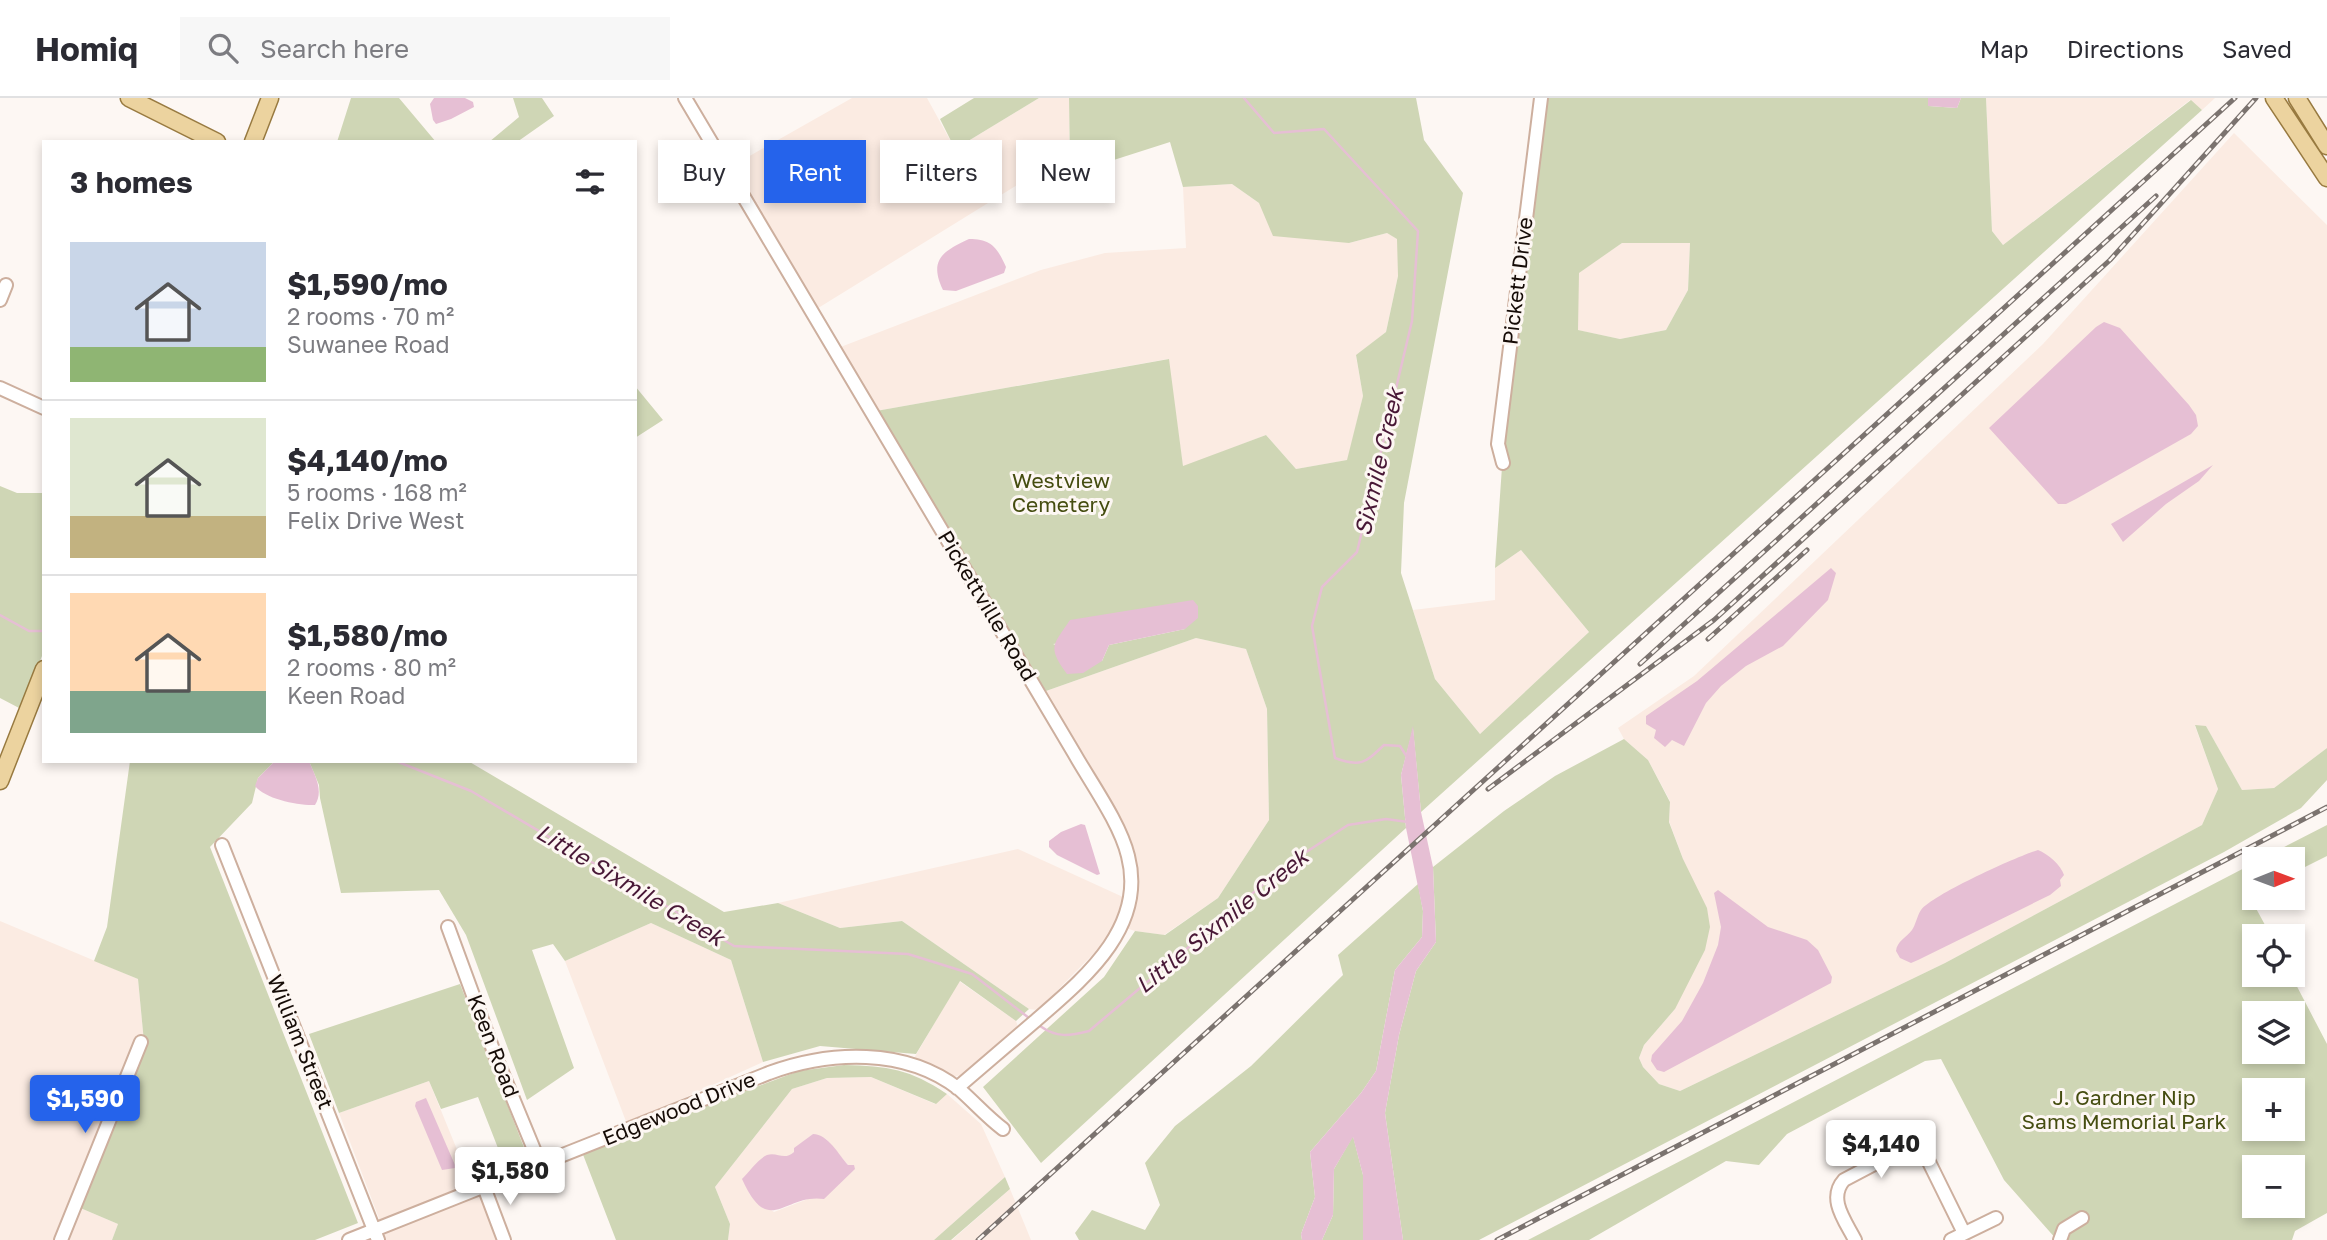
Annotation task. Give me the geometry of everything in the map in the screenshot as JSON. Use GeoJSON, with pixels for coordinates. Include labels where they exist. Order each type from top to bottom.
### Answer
{"type":"FeatureCollection","features":[{"type":"Feature","properties":{"kind":"main road"},"geometry":{"type":"LineString","coordinates":[[129,98],[213,140]]}},
{"type":"Feature","properties":{"kind":"main road"},"geometry":{"type":"LineString","coordinates":[[254,140],[271,98]]}},
{"type":"Feature","properties":{"kind":"main road"},"geometry":{"type":"LineString","coordinates":[[2274,98],[2327,178]]}},
{"type":"Feature","properties":{"kind":"main road"},"geometry":{"type":"LineString","coordinates":[[2297,98],[2327,146]]}},
{"type":"Feature","properties":{"kind":"main road"},"geometry":{"type":"LineString","coordinates":[[0,781],[42,674]]}},
{"type":"Feature","properties":{"kind":"street","name":"Pickettville Road"},"geometry":{"type":"LineString","coordinates":[[685,98],[1048,708],[1123,839],[1129,859],[1130,897],[1120,929],[1106,951],[1068,993],[957,1088]]}},
{"type":"Feature","properties":{"kind":"street","name":"Pickett Drive"},"geometry":{"type":"LineString","coordinates":[[1503,463],[1498,444],[1541,98]]}},
{"type":"Feature","properties":{"kind":"street"},"geometry":{"type":"LineString","coordinates":[[0,300],[6,285]]}},
{"type":"Feature","properties":{"kind":"street"},"geometry":{"type":"LineString","coordinates":[[0,387],[42,407]]}},
{"type":"Feature","properties":{"kind":"street","name":"William Street"},"geometry":{"type":"LineString","coordinates":[[222,845],[376,1235]]}},
{"type":"Feature","properties":{"kind":"street","name":"Keen Road"},"geometry":{"type":"LineString","coordinates":[[448,927],[495,1055],[540,1164]]}},
{"type":"Feature","properties":{"kind":"street"},"geometry":{"type":"LineString","coordinates":[[61,1240],[141,1042]]}},
{"type":"Feature","properties":{"kind":"street","name":"Edgewood Drive"},"geometry":{"type":"LineString","coordinates":[[349,1240],[376,1235],[540,1164],[769,1073],[812,1059],[835,1056],[884,1059],[929,1072],[957,1088],[1003,1129]]}},
{"type":"Feature","properties":{"kind":"street"},"geometry":{"type":"LineString","coordinates":[[1855,1240],[1838,1206],[1837,1192],[1844,1180],[1901,1150],[1915,1151],[1927,1158],[1964,1233]]}},
{"type":"Feature","properties":{"kind":"street"},"geometry":{"type":"LineString","coordinates":[[484,1187],[504,1240]]}},
{"type":"Feature","properties":{"kind":"street"},"geometry":{"type":"LineString","coordinates":[[1951,1240],[1996,1218]]}},
{"type":"Feature","properties":{"kind":"street"},"geometry":{"type":"LineString","coordinates":[[2060,1240],[2064,1229],[2081,1219]]}},
{"type":"Feature","properties":{"kind":"shaded area"},"geometry":{"type":"Polygon","coordinates":[[[434,98],[465,98],[473,102],[474,107],[436,124],[430,104],[434,98]]]}},
{"type":"Feature","properties":{"kind":"shaded area"},"geometry":{"type":"Polygon","coordinates":[[[852,98],[927,98],[950,140],[880,140],[880,203],[988,203],[815,310],[750,197],[750,156],[764,148],[764,203],[866,203],[866,140],[778,140],[852,98]]]}},
{"type":"Feature","properties":{"kind":"shaded area"},"geometry":{"type":"Polygon","coordinates":[[[1039,98],[1069,98],[1069,140],[1016,140],[1016,186],[1002,194],[1002,140],[970,140],[1039,98]]]}},
{"type":"Feature","properties":{"kind":"shaded area"},"geometry":{"type":"Polygon","coordinates":[[[1928,98],[1961,98],[1957,108],[1928,106],[1928,98]]]}},
{"type":"Feature","properties":{"kind":"shaded area"},"geometry":{"type":"Polygon","coordinates":[[[1986,98],[2215,98],[2202,110],[2190,100],[2003,245],[1992,231],[1986,98]]]}},
{"type":"Feature","properties":{"kind":"shaded area"},"geometry":{"type":"Polygon","coordinates":[[[2234,133],[2327,225],[2327,748],[2274,788],[2242,790],[2206,726],[2195,726],[2218,789],[2202,825],[1945,963],[1680,1091],[1659,1084],[1643,1067],[1639,1058],[1644,1045],[1675,1009],[1683,859],[1669,821],[1670,801],[1648,760],[1624,739],[1618,728],[1694,676],[2043,344],[2234,133]]]}},
{"type":"Feature","properties":{"kind":"shaded area"},"geometry":{"type":"Polygon","coordinates":[[[1232,184],[1259,203],[1349,243],[1387,233],[1398,239],[1398,276],[1386,332],[1356,356],[1363,396],[1348,460],[1296,469],[1266,435],[1183,467],[1168,359],[876,411],[838,348],[1041,270],[1105,253],[1186,248],[1183,187],[1232,184]]]}},
{"type":"Feature","properties":{"kind":"shaded area"},"geometry":{"type":"Polygon","coordinates":[[[969,239],[983,241],[992,246],[1000,254],[1006,267],[1004,273],[956,291],[943,290],[937,271],[941,257],[969,239]]]}},
{"type":"Feature","properties":{"kind":"shaded area"},"geometry":{"type":"Polygon","coordinates":[[[1622,243],[1690,243],[1688,290],[1666,330],[1620,339],[1577,330],[1578,273],[1622,243]]]}},
{"type":"Feature","properties":{"kind":"shaded area"},"geometry":{"type":"Polygon","coordinates":[[[2104,322],[2120,328],[2189,405],[2196,415],[2198,426],[2191,434],[2076,499],[2066,504],[2058,504],[1989,428],[2104,322]]]}},
{"type":"Feature","properties":{"kind":"shaded area"},"geometry":{"type":"Polygon","coordinates":[[[2213,465],[2199,481],[2166,504],[2123,542],[2111,524],[2213,465]]]}},
{"type":"Feature","properties":{"kind":"shaded area"},"geometry":{"type":"Polygon","coordinates":[[[1521,550],[1589,632],[1480,734],[1435,679],[1413,610],[1495,600],[1495,568],[1521,550]]]}},
{"type":"Feature","properties":{"kind":"shaded area"},"geometry":{"type":"Polygon","coordinates":[[[1831,568],[1836,573],[1828,600],[1783,646],[1746,666],[1721,686],[1706,703],[1684,746],[1672,740],[1665,747],[1654,738],[1656,730],[1646,724],[1646,716],[1697,681],[1831,568]]]}},
{"type":"Feature","properties":{"kind":"shaded area"},"geometry":{"type":"Polygon","coordinates":[[[1193,600],[1198,606],[1198,618],[1185,629],[1109,645],[1102,661],[1083,673],[1067,674],[1057,658],[1056,641],[1070,620],[1193,600]]]}},
{"type":"Feature","properties":{"kind":"shaded area"},"geometry":{"type":"Polygon","coordinates":[[[1196,638],[1246,649],[1267,709],[1269,820],[1218,898],[1164,935],[1135,931],[1126,928],[1126,833],[1046,691],[1196,638]]]}},
{"type":"Feature","properties":{"kind":"shaded area"},"geometry":{"type":"Polygon","coordinates":[[[1413,726],[1421,812],[1433,867],[1436,942],[1416,971],[1399,1035],[1385,1113],[1403,1240],[1363,1240],[1363,1175],[1353,1137],[1334,1169],[1333,1215],[1322,1240],[1302,1240],[1301,1234],[1315,1197],[1310,1152],[1361,1093],[1376,1071],[1395,970],[1422,937],[1423,911],[1406,828],[1401,775],[1413,726]]]}},
{"type":"Feature","properties":{"kind":"shaded area"},"geometry":{"type":"Polygon","coordinates":[[[273,763],[310,763],[319,789],[318,800],[315,805],[300,804],[266,795],[255,786],[258,778],[273,763]]]}},
{"type":"Feature","properties":{"kind":"shaded area"},"geometry":{"type":"Polygon","coordinates":[[[1085,825],[1100,874],[1097,875],[1057,855],[1049,847],[1049,841],[1061,832],[1085,825]]]}},
{"type":"Feature","properties":{"kind":"shaded area"},"geometry":{"type":"Polygon","coordinates":[[[1018,849],[1123,897],[1118,916],[1103,944],[1038,1010],[1029,1009],[902,921],[840,928],[778,903],[1018,849]]]}},
{"type":"Feature","properties":{"kind":"shaded area"},"geometry":{"type":"Polygon","coordinates":[[[2038,850],[2054,860],[2064,875],[2060,880],[2061,886],[2050,895],[1911,963],[1900,958],[1896,951],[1898,945],[1912,930],[1921,910],[1929,903],[1976,877],[2038,850]]]}},
{"type":"Feature","properties":{"kind":"shaded area"},"geometry":{"type":"Polygon","coordinates":[[[1718,890],[1768,927],[1807,940],[1818,950],[1832,977],[1831,983],[1664,1072],[1657,1070],[1651,1061],[1652,1055],[1682,1021],[1703,983],[1718,945],[1721,927],[1714,893],[1718,890]]]}},
{"type":"Feature","properties":{"kind":"shaded area"},"geometry":{"type":"Polygon","coordinates":[[[0,921],[138,979],[144,1042],[78,1207],[118,1224],[112,1240],[0,1240],[0,921]]]}},
{"type":"Feature","properties":{"kind":"shaded area"},"geometry":{"type":"Polygon","coordinates":[[[651,923],[731,960],[763,1062],[627,1124],[565,961],[651,923]]]}},
{"type":"Feature","properties":{"kind":"shaded area"},"geometry":{"type":"Polygon","coordinates":[[[959,981],[1016,1021],[1018,1027],[962,1075],[952,1077],[913,1060],[959,981]]]}},
{"type":"Feature","properties":{"kind":"shaded area"},"geometry":{"type":"Polygon","coordinates":[[[871,1077],[935,1104],[947,1094],[981,1124],[1005,1177],[934,1240],[728,1240],[730,1224],[715,1187],[792,1089],[827,1078],[871,1077]],[[813,1134],[795,1148],[790,1156],[781,1157],[747,1187],[750,1195],[774,1212],[813,1197],[848,1165],[826,1139],[813,1134]]]}},
{"type":"Feature","properties":{"kind":"shaded area"},"geometry":{"type":"Polygon","coordinates":[[[429,1081],[471,1184],[380,1221],[339,1113],[429,1081]]]}},
{"type":"Feature","properties":{"kind":"shaded area"},"geometry":{"type":"Polygon","coordinates":[[[426,1098],[455,1168],[442,1170],[415,1106],[416,1102],[426,1098]]]}},
{"type":"Feature","properties":{"kind":"shaded area"},"geometry":{"type":"Polygon","coordinates":[[[813,1134],[824,1137],[848,1165],[854,1165],[855,1169],[824,1199],[810,1199],[778,1209],[761,1207],[742,1179],[767,1155],[790,1155],[794,1148],[813,1134]]]}},
{"type":"Feature","properties":{"kind":"shaded area"},"geometry":{"type":"Polygon","coordinates":[[[1010,1189],[1031,1240],[952,1240],[1010,1189]]]}},
{"type":"Feature","properties":{"kind":"shaded area"},"geometry":{"type":"Polygon","coordinates":[[[482,1191],[501,1240],[361,1240],[482,1191]]]}},
{"type":"Feature","properties":{"kind":"green space"},"geometry":{"type":"Polygon","coordinates":[[[351,98],[399,98],[434,140],[338,140],[351,98]]]}},
{"type":"Feature","properties":{"kind":"green space"},"geometry":{"type":"Polygon","coordinates":[[[513,98],[542,98],[554,116],[520,140],[491,140],[519,117],[513,98]]]}},
{"type":"Feature","properties":{"kind":"green space"},"geometry":{"type":"Polygon","coordinates":[[[974,98],[1039,98],[970,140],[950,140],[940,119],[974,98]]]}},
{"type":"Feature","properties":{"kind":"green space","name":"Westview Cemetery"},"geometry":{"type":"Polygon","coordinates":[[[1069,98],[1416,98],[1424,140],[1463,193],[1404,503],[1401,573],[1435,679],[1480,734],[1589,632],[1521,550],[1495,568],[1504,438],[1547,98],[1928,98],[1929,106],[1957,108],[1961,98],[1986,98],[1992,231],[2003,245],[2191,100],[2202,110],[1421,812],[1413,729],[1401,775],[1406,828],[1041,1163],[983,1087],[1104,977],[1135,931],[1165,935],[1218,898],[1269,820],[1267,709],[1246,649],[1196,638],[1046,691],[876,411],[1169,359],[1183,466],[1266,435],[1296,469],[1347,460],[1363,396],[1356,355],[1386,332],[1398,276],[1397,239],[1387,233],[1349,243],[1273,236],[1259,203],[1232,184],[1183,187],[1170,142],[1115,160],[1115,140],[1070,140],[1069,98]],[[1622,243],[1579,273],[1578,330],[1620,339],[1666,330],[1688,290],[1690,243],[1622,243]],[[1185,629],[1053,644],[1102,661],[1109,645],[1185,629]]]}},
{"type":"Feature","properties":{"kind":"green space"},"geometry":{"type":"Polygon","coordinates":[[[637,388],[663,420],[637,437],[637,388]]]}},
{"type":"Feature","properties":{"kind":"green space"},"geometry":{"type":"Polygon","coordinates":[[[0,486],[17,493],[42,493],[42,656],[21,709],[0,698],[0,486]]]}},
{"type":"Feature","properties":{"kind":"green space"},"geometry":{"type":"Polygon","coordinates":[[[2195,725],[2206,726],[2242,790],[2274,788],[2327,748],[2327,780],[2301,808],[2224,852],[1479,1240],[1403,1240],[1385,1113],[1399,1035],[1416,971],[1436,942],[1433,867],[1504,811],[1555,776],[1624,739],[1648,760],[1670,802],[1669,822],[1683,859],[1707,908],[1710,927],[1705,950],[1675,1009],[1644,1045],[1639,1058],[1643,1067],[1659,1084],[1680,1091],[1945,963],[2202,825],[2218,789],[2195,725]]]}},
{"type":"Feature","properties":{"kind":"green space"},"geometry":{"type":"Polygon","coordinates":[[[130,763],[273,763],[258,778],[252,803],[210,847],[358,1223],[315,1240],[112,1240],[118,1224],[78,1207],[144,1042],[138,979],[94,961],[107,927],[130,763]]]}},
{"type":"Feature","properties":{"kind":"green space"},"geometry":{"type":"Polygon","coordinates":[[[310,763],[471,763],[724,912],[778,903],[840,928],[902,921],[1029,1009],[1016,1021],[960,981],[916,1054],[820,1046],[763,1062],[731,960],[651,923],[565,961],[553,944],[532,950],[574,1068],[527,1100],[466,935],[439,890],[341,893],[319,785],[310,763]]]}},
{"type":"Feature","properties":{"kind":"green space"},"geometry":{"type":"Polygon","coordinates":[[[2327,825],[2327,856],[2305,867],[2305,847],[2284,847],[2327,825]]]}},
{"type":"Feature","properties":{"kind":"green space","name":"J. Gardner Nip Sams Memorial Park"},"geometry":{"type":"Polygon","coordinates":[[[2242,869],[2242,910],[2257,910],[2264,924],[2242,924],[2242,987],[2297,987],[2305,1001],[2242,1001],[2242,1064],[2305,1064],[2305,1002],[2327,1044],[2327,1213],[2295,1231],[2292,1240],[2057,1240],[2004,1180],[1941,1059],[1925,1061],[1787,1134],[1759,1165],[1726,1161],[1589,1240],[1528,1240],[2242,869]]]}},
{"type":"Feature","properties":{"kind":"green space"},"geometry":{"type":"Polygon","coordinates":[[[1418,884],[1423,911],[1422,937],[1395,970],[1376,1071],[1361,1093],[1310,1152],[1315,1197],[1301,1234],[1302,1240],[1079,1240],[1075,1233],[1092,1210],[1145,1230],[1160,1205],[1145,1163],[1175,1126],[1251,1066],[1343,975],[1338,955],[1418,884]]]}},
{"type":"Feature","properties":{"kind":"green space"},"geometry":{"type":"Polygon","coordinates":[[[460,984],[527,1155],[505,1166],[478,1097],[441,1109],[429,1081],[339,1113],[309,1034],[460,984]]]}},
{"type":"Feature","properties":{"kind":"green space"},"geometry":{"type":"Polygon","coordinates":[[[844,1065],[898,1070],[947,1094],[936,1104],[871,1077],[827,1078],[792,1089],[715,1187],[730,1224],[728,1240],[616,1240],[582,1152],[799,1071],[844,1065]]]}},
{"type":"Feature","properties":{"kind":"green space"},"geometry":{"type":"Polygon","coordinates":[[[1353,1136],[1363,1175],[1363,1240],[1322,1240],[1333,1215],[1334,1169],[1353,1136]]]}},
{"type":"Feature","properties":{"kind":"green space"},"geometry":{"type":"Polygon","coordinates":[[[1005,1177],[1010,1189],[951,1240],[934,1240],[1005,1177]]]}},
{"type":"Feature","properties":{"kind":"waterway","name":"Sixmile Creek"},"geometry":{"type":"LineString","coordinates":[[1244,98],[1274,133],[1324,129],[1418,231],[1412,321],[1357,552],[1322,587],[1312,626],[1335,758],[1351,763],[1363,762],[1384,745],[1400,746],[1407,757]]}},
{"type":"Feature","properties":{"kind":"waterway","name":"Little Sixmile Creek"},"geometry":{"type":"LineString","coordinates":[[0,615],[29,631],[42,631]]}},
{"type":"Feature","properties":{"kind":"waterway","name":"Little Sixmile Creek"},"geometry":{"type":"LineString","coordinates":[[401,763],[471,791],[734,946],[908,954],[972,974],[1029,1018]]}},
{"type":"Feature","properties":{"kind":"waterway","name":"Little Sixmile Creek"},"geometry":{"type":"LineString","coordinates":[[1040,1026],[1052,1033],[1063,1035],[1089,1031],[1286,865],[1348,825],[1386,819],[1408,822]]}},
{"type":"Feature","properties":{"kind":"railway"},"geometry":{"type":"LineString","coordinates":[[978,1240],[2235,98]]}},
{"type":"Feature","properties":{"kind":"railway"},"geometry":{"type":"LineString","coordinates":[[1488,789],[1714,620],[2110,260],[2256,98]]}},
{"type":"Feature","properties":{"kind":"railway"},"geometry":{"type":"LineString","coordinates":[[1640,664],[2156,196]]}},
{"type":"Feature","properties":{"kind":"railway"},"geometry":{"type":"LineString","coordinates":[[1708,639],[1807,550]]}},
{"type":"Feature","properties":{"kind":"railway"},"geometry":{"type":"LineString","coordinates":[[1497,1240],[2327,807]]}}]}
